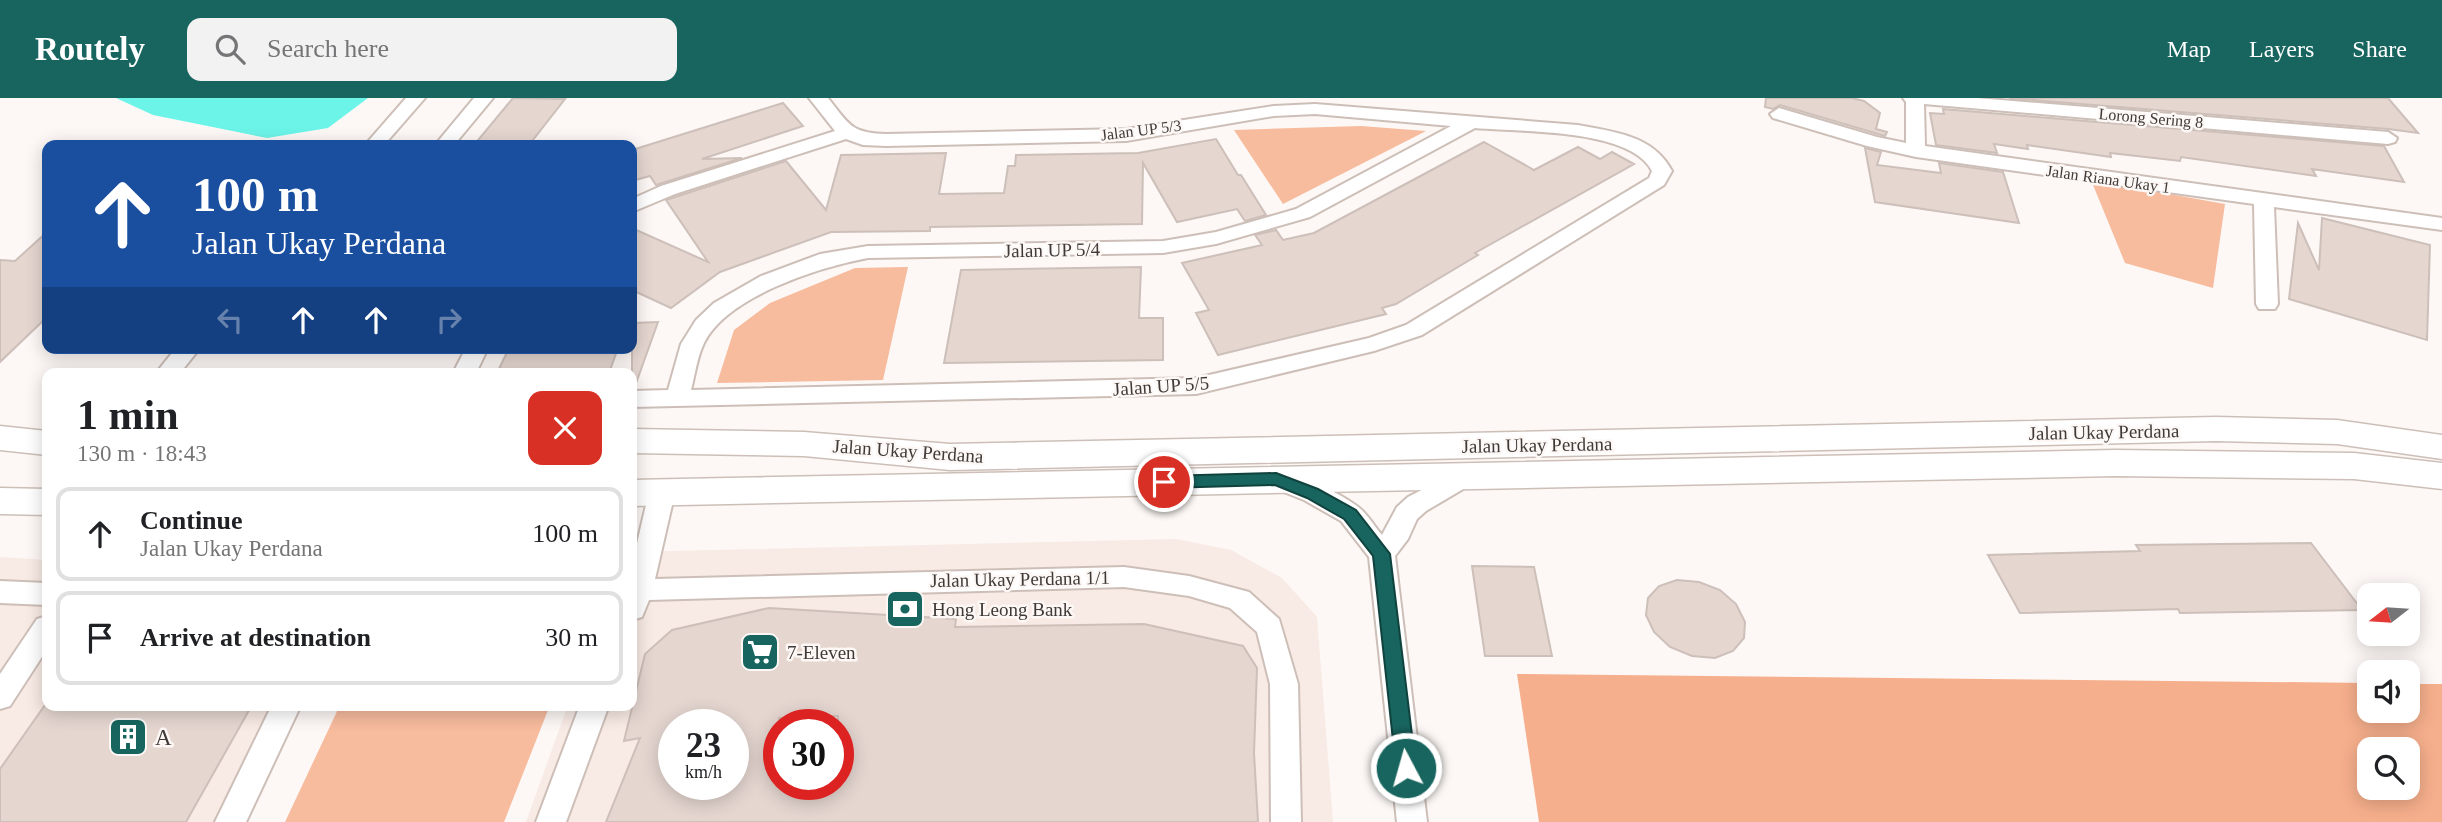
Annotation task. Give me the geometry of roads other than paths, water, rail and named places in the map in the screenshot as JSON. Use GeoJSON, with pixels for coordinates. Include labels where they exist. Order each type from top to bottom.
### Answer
{"type":"FeatureCollection","features":[{"type":"Feature","properties":{"kind":"street"},"geometry":{"type":"LineString","coordinates":[[378,140],[416,98]]}},
{"type":"Feature","properties":{"kind":"street"},"geometry":{"type":"LineString","coordinates":[[448,140],[484,98]]}},
{"type":"Feature","properties":{"kind":"street"},"geometry":{"type":"LineString","coordinates":[[818,98],[847,133]]}},
{"type":"Feature","properties":{"kind":"street"},"geometry":{"type":"LineString","coordinates":[[1914,98],[1916,151]]}},
{"type":"Feature","properties":{"kind":"street","name":"Lorong Sering 8"},"geometry":{"type":"LineString","coordinates":[[1914,98],[2388,138]]}},
{"type":"Feature","properties":{"kind":"street","name":"Jalan UP 5/3"},"geometry":{"type":"LineString","coordinates":[[637,204],[668,190],[847,133],[886,140],[1126,135],[1274,111],[1315,109],[1578,131],[1606,136],[1644,150],[1656,159]]}},
{"type":"Feature","properties":{"kind":"street","name":"Jalan Riana Ukay 1"},"geometry":{"type":"LineString","coordinates":[[1779,114],[1916,151],[2442,224]]}},
{"type":"Feature","properties":{"kind":"street","name":"Jalan UP 5/4"},"geometry":{"type":"LineString","coordinates":[[677,398],[692,344],[704,325],[745,292],[810,264],[868,252],[1163,247],[1194,243],[1281,222],[1303,213],[1470,123]]}},
{"type":"Feature","properties":{"kind":"street","name":"Jalan UP 5/5"},"geometry":{"type":"LineString","coordinates":[[637,398],[1196,386],[1395,338],[1438,317],[1657,181],[1662,171],[1656,159]]}},
{"type":"Feature","properties":{"kind":"street"},"geometry":{"type":"LineString","coordinates":[[2264,200],[2267,304]]}},
{"type":"Feature","properties":{"kind":"street"},"geometry":{"type":"LineString","coordinates":[[172,368],[184,354]]}},
{"type":"Feature","properties":{"kind":"street","name":"Jalan Ukay Perdana"},"geometry":{"type":"LineString","coordinates":[[637,441],[804,444],[950,457],[2216,429],[2337,432],[2442,447]]}},
{"type":"Feature","properties":{"kind":"street"},"geometry":{"type":"LineString","coordinates":[[0,438],[42,442]]}},
{"type":"Feature","properties":{"kind":"street","name":"Jalan Ukay Perdana"},"geometry":{"type":"LineString","coordinates":[[647,492],[2116,463],[2354,466],[2442,476]]}},
{"type":"Feature","properties":{"kind":"street"},"geometry":{"type":"LineString","coordinates":[[1382,554],[1399,532],[1406,514],[1417,504],[1466,475]]}},
{"type":"Feature","properties":{"kind":"street"},"geometry":{"type":"LineString","coordinates":[[1276,479],[1312,493],[1350,514],[1382,554],[1412,822]]}},
{"type":"Feature","properties":{"kind":"street"},"geometry":{"type":"LineString","coordinates":[[637,573],[647,492]]}},
{"type":"Feature","properties":{"kind":"street"},"geometry":{"type":"LineString","coordinates":[[0,501],[42,502]]}},
{"type":"Feature","properties":{"kind":"street","name":"Jalan Ukay Perdana 1/1"},"geometry":{"type":"LineString","coordinates":[[637,597],[1124,577],[1189,586],[1239,600],[1269,627],[1284,684],[1286,822]]}},
{"type":"Feature","properties":{"kind":"street"},"geometry":{"type":"LineString","coordinates":[[0,592],[42,594]]}},
{"type":"Feature","properties":{"kind":"street"},"geometry":{"type":"LineString","coordinates":[[0,697],[42,634]]}},
{"type":"Feature","properties":{"kind":"street"},"geometry":{"type":"LineString","coordinates":[[230,822],[284,711]]}},
{"type":"Feature","properties":{"kind":"street"},"geometry":{"type":"LineString","coordinates":[[551,822],[593,711]]}},
{"type":"Feature","properties":{"kind":"water"},"geometry":{"type":"Polygon","coordinates":[[[116,98],[368,98],[328,128],[267,138],[153,115],[116,98]]]}},
{"type":"Feature","properties":{"kind":"place","name":"Hong Leong Bank"},"geometry":{"type":"Point","coordinates":[905,609]}},
{"type":"Feature","properties":{"kind":"place","name":"7-Eleven"},"geometry":{"type":"Point","coordinates":[760,652]}},
{"type":"Feature","properties":{"kind":"place","name":"A"},"geometry":{"type":"Point","coordinates":[128,737]}}]}
